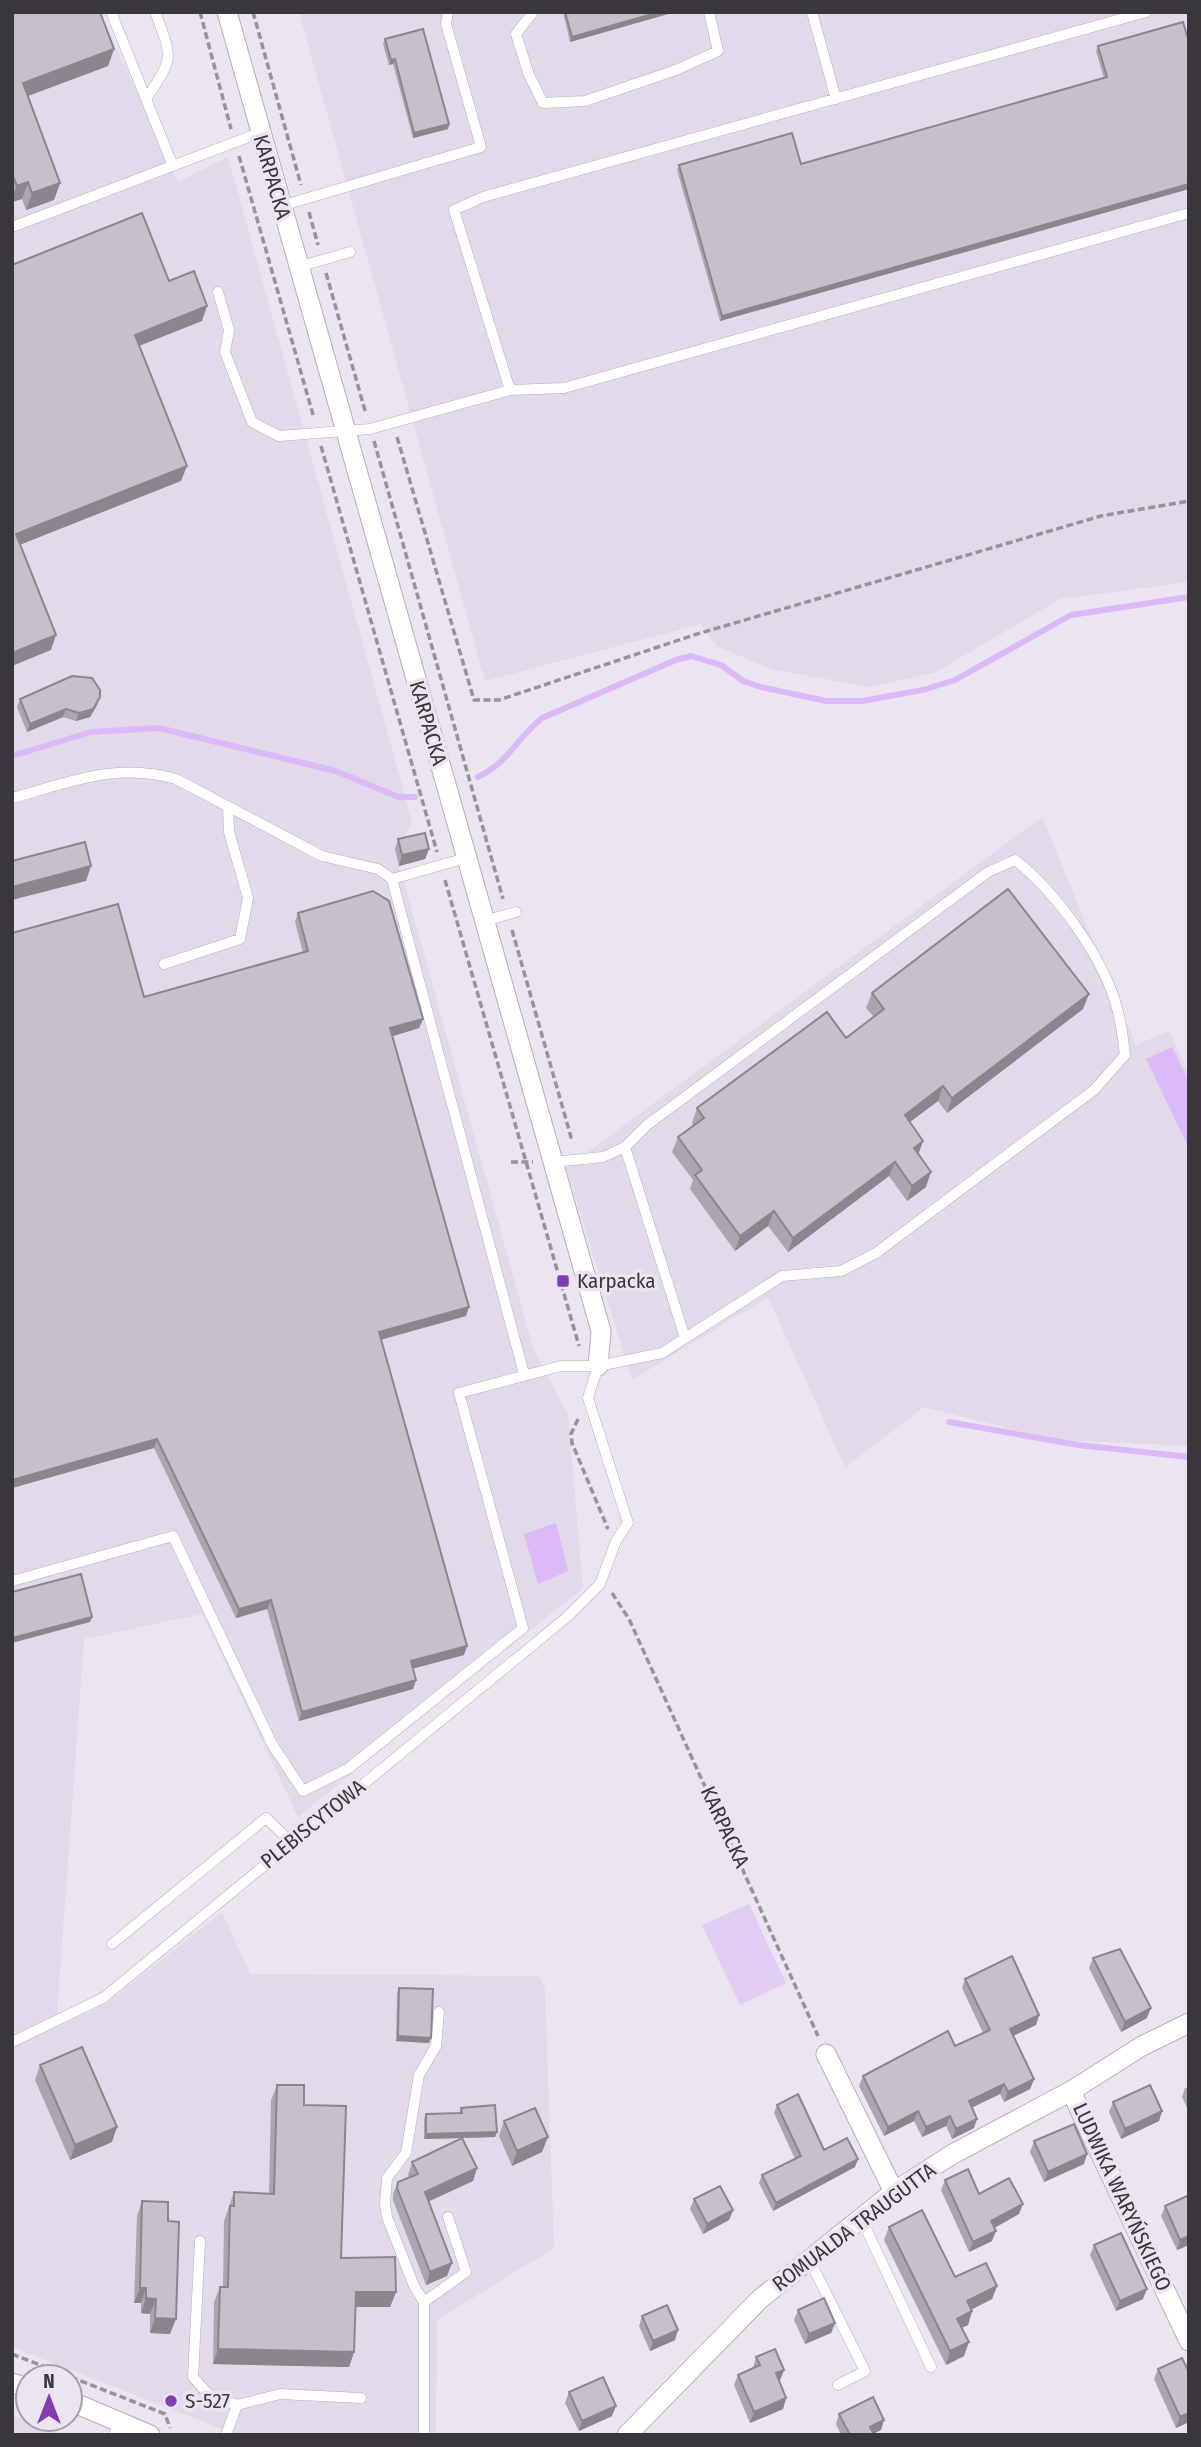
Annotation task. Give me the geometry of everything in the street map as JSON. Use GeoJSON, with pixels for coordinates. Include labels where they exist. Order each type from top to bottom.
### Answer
{"type":"FeatureCollection","features":[{"type":"Feature","properties":{"kind":"street","name":"KARPACKA"},"geometry":{"type":"LineString","coordinates":[[227,12],[259,133],[601,1331],[598,1366]]}},
{"type":"Feature","properties":{"kind":"street","name":"ROMUALDA TRAUGUTTA"},"geometry":{"type":"LineString","coordinates":[[627,2435],[719,2338],[808,2258],[894,2192],[951,2155],[1072,2091],[1142,2046],[1189,2023]]}},
{"type":"Feature","properties":{"kind":"street"},"geometry":{"type":"LineString","coordinates":[[826,2054],[894,2192]]}},
{"type":"Feature","properties":{"kind":"street","name":"LUDWIKA WARYŃSKIEGO"},"geometry":{"type":"LineString","coordinates":[[1072,2091],[1189,2341]]}},
{"type":"Feature","properties":{"kind":"street"},"geometry":{"type":"LineString","coordinates":[[84,2409],[117,2428],[150,2435]]}},
{"type":"Feature","properties":{"kind":"lane"},"geometry":{"type":"LineString","coordinates":[[111,12],[173,166]]}},
{"type":"Feature","properties":{"kind":"lane"},"geometry":{"type":"LineString","coordinates":[[146,99],[170,60],[155,12]]}},
{"type":"Feature","properties":{"kind":"lane"},"geometry":{"type":"LineString","coordinates":[[281,206],[481,147],[446,24],[448,12]]}},
{"type":"Feature","properties":{"kind":"lane"},"geometry":{"type":"LineString","coordinates":[[533,12],[516,34],[529,75],[543,103],[585,101],[718,51],[709,12]]}},
{"type":"Feature","properties":{"kind":"lane"},"geometry":{"type":"LineString","coordinates":[[812,12],[836,99]]}},
{"type":"Feature","properties":{"kind":"lane"},"geometry":{"type":"LineString","coordinates":[[510,390],[454,210],[483,197],[1146,12]]}},
{"type":"Feature","properties":{"kind":"lane"},"geometry":{"type":"LineString","coordinates":[[12,228],[259,133]]}},
{"type":"Feature","properties":{"kind":"lane"},"geometry":{"type":"LineString","coordinates":[[218,292],[229,330],[225,352],[252,422],[279,436],[370,429],[510,390],[564,388],[1189,213]]}},
{"type":"Feature","properties":{"kind":"lane"},"geometry":{"type":"LineString","coordinates":[[298,267],[350,252]]}},
{"type":"Feature","properties":{"kind":"lane"},"geometry":{"type":"LineString","coordinates":[[12,798],[117,771],[153,773],[176,779],[322,856],[378,869],[392,879],[524,1374]]}},
{"type":"Feature","properties":{"kind":"lane"},"geometry":{"type":"LineString","coordinates":[[164,964],[240,939],[248,898],[229,832],[228,807]]}},
{"type":"Feature","properties":{"kind":"lane"},"geometry":{"type":"LineString","coordinates":[[392,879],[466,858]]}},
{"type":"Feature","properties":{"kind":"lane"},"geometry":{"type":"LineString","coordinates":[[12,1581],[173,1536],[272,1744],[303,1791],[349,1768],[523,1628],[458,1393],[561,1366],[598,1366],[662,1353],[782,1276],[841,1271],[876,1253],[1094,1090],[1125,1055],[1118,1010],[1092,951],[1035,876],[1015,860],[977,880],[648,1125],[625,1147],[603,1157],[553,1162]]}},
{"type":"Feature","properties":{"kind":"lane"},"geometry":{"type":"LineString","coordinates":[[484,921],[512,913]]}},
{"type":"Feature","properties":{"kind":"lane"},"geometry":{"type":"LineString","coordinates":[[625,1147],[685,1338]]}},
{"type":"Feature","properties":{"kind":"lane","name":"KARPACKA"},"geometry":{"type":"LineString","coordinates":[[598,1366],[588,1398],[628,1523],[616,1541],[600,1584]]}},
{"type":"Feature","properties":{"kind":"lane","name":"PLEBISCYTOWA"},"geometry":{"type":"LineString","coordinates":[[12,2042],[103,1998],[567,1617],[600,1584]]}},
{"type":"Feature","properties":{"kind":"lane"},"geometry":{"type":"LineString","coordinates":[[111,1944],[266,1818],[291,1842]]}},
{"type":"Feature","properties":{"kind":"lane"},"geometry":{"type":"LineString","coordinates":[[424,2435],[424,2302],[414,2286],[387,2217],[385,2204],[387,2178],[407,2153],[419,2075],[436,2046],[439,2012]]}},
{"type":"Feature","properties":{"kind":"lane"},"geometry":{"type":"LineString","coordinates":[[424,2302],[466,2272],[448,2217]]}},
{"type":"Feature","properties":{"kind":"lane"},"geometry":{"type":"LineString","coordinates":[[861,2218],[931,2367]]}},
{"type":"Feature","properties":{"kind":"lane"},"geometry":{"type":"LineString","coordinates":[[200,2241],[193,2377],[208,2394],[237,2405],[280,2394],[361,2398]]}},
{"type":"Feature","properties":{"kind":"lane"},"geometry":{"type":"LineString","coordinates":[[808,2258],[865,2371],[838,2385]]}},
{"type":"Feature","properties":{"kind":"lane"},"geometry":{"type":"LineString","coordinates":[[226,2435],[237,2405]]}},
{"type":"Feature","properties":{"kind":"path"},"geometry":{"type":"LineString","coordinates":[[200,12],[576,1343],[598,1366]]}},
{"type":"Feature","properties":{"kind":"path"},"geometry":{"type":"LineString","coordinates":[[253,12],[370,429],[512,913],[571,1136],[553,1162]]}},
{"type":"Feature","properties":{"kind":"path"},"geometry":{"type":"LineString","coordinates":[[392,425],[404,455],[474,700],[499,700],[697,634],[1101,516],[1189,501]]}},
{"type":"Feature","properties":{"kind":"path"},"geometry":{"type":"LineString","coordinates":[[571,1434],[607,1528],[616,1541]]}},
{"type":"Feature","properties":{"kind":"path","name":"KARPACKA"},"geometry":{"type":"LineString","coordinates":[[600,1584],[614,1594],[629,1619],[826,2054]]}},
{"type":"Feature","properties":{"kind":"path"},"geometry":{"type":"LineString","coordinates":[[12,2354],[165,2414],[170,2423],[169,2435]]}},
{"type":"Feature","properties":{"kind":"shaded area"},"geometry":{"type":"Polygon","coordinates":[[[12,12],[100,12],[178,182],[228,157],[412,821],[396,853],[533,1348],[568,1415],[583,1588],[298,1817],[202,1614],[84,1639],[56,2028],[108,2002],[222,1912],[250,1974],[539,1976],[545,1989],[554,2248],[437,2320],[436,2435],[237,2435],[84,2375],[84,2363],[53,2363],[12,2347],[12,12]]]}},
{"type":"Feature","properties":{"kind":"shaded area"},"geometry":{"type":"Polygon","coordinates":[[[299,12],[1189,12],[1189,582],[1060,599],[936,672],[871,687],[774,670],[716,646],[701,624],[485,681],[299,12]]]}},
{"type":"Feature","properties":{"kind":"shaded area"},"geometry":{"type":"Polygon","coordinates":[[[1042,817],[1136,1045],[1169,1031],[1189,1074],[1189,1446],[1055,1440],[924,1407],[845,1467],[768,1297],[632,1380],[566,1168],[1042,817]]]}},
{"type":"Feature","properties":{"kind":"shaded area"},"geometry":{"type":"Polygon","coordinates":[[[1172,1047],[1189,1082],[1187,1144],[1146,1059],[1172,1047]]]}},
{"type":"Feature","properties":{"kind":"shaded area"},"geometry":{"type":"Polygon","coordinates":[[[556,1523],[568,1571],[538,1584],[524,1534],[556,1523]]]}},
{"type":"Feature","properties":{"kind":"shaded area"},"geometry":{"type":"Polygon","coordinates":[[[749,1904],[786,1983],[740,2005],[702,1925],[749,1904]]]}},
{"type":"Feature","properties":{"kind":"shaded area"},"geometry":{"type":"Polygon","coordinates":[[[12,2415],[14,2433],[64,2435],[12,2435],[12,2415]]]}},
{"type":"Feature","properties":{"kind":"building"},"geometry":{"type":"Polygon","coordinates":[[[12,12],[100,12],[114,49],[23,83],[60,183],[32,193],[28,182],[17,186],[12,174],[12,12]]]}},
{"type":"Feature","properties":{"kind":"building"},"geometry":{"type":"Polygon","coordinates":[[[565,12],[659,12],[572,37],[565,12]]]}},
{"type":"Feature","properties":{"kind":"building"},"geometry":{"type":"Polygon","coordinates":[[[1183,22],[1189,42],[1189,184],[722,316],[679,165],[792,133],[801,164],[1107,77],[1098,46],[1183,22]]]}},
{"type":"Feature","properties":{"kind":"building"},"geometry":{"type":"Polygon","coordinates":[[[423,29],[449,124],[414,133],[395,59],[391,60],[385,39],[423,29]]]}},
{"type":"Feature","properties":{"kind":"building"},"geometry":{"type":"Polygon","coordinates":[[[142,213],[169,281],[194,271],[207,306],[135,335],[187,466],[16,534],[56,635],[12,653],[12,265],[142,213]]]}},
{"type":"Feature","properties":{"kind":"building"},"geometry":{"type":"Polygon","coordinates":[[[72,676],[92,678],[100,690],[100,697],[93,709],[79,713],[66,709],[30,724],[20,699],[72,676]]]}},
{"type":"Feature","properties":{"kind":"building"},"geometry":{"type":"Polygon","coordinates":[[[425,833],[429,849],[402,855],[398,839],[425,833]]]}},
{"type":"Feature","properties":{"kind":"building"},"geometry":{"type":"Polygon","coordinates":[[[85,842],[91,866],[12,887],[12,861],[85,842]]]}},
{"type":"Feature","properties":{"kind":"building"},"geometry":{"type":"Polygon","coordinates":[[[1008,889],[1089,994],[952,1098],[943,1086],[905,1115],[923,1141],[914,1148],[931,1172],[912,1186],[895,1162],[793,1238],[774,1211],[740,1236],[695,1175],[702,1170],[678,1137],[704,1118],[697,1108],[827,1012],[846,1038],[884,1009],[872,993],[1008,889]]]}},
{"type":"Feature","properties":{"kind":"building"},"geometry":{"type":"Polygon","coordinates":[[[373,891],[389,901],[423,1019],[390,1028],[469,1307],[379,1332],[467,1646],[411,1661],[416,1680],[302,1712],[271,1600],[239,1609],[157,1439],[12,1480],[12,933],[118,904],[144,997],[308,951],[298,913],[373,891]]]}},
{"type":"Feature","properties":{"kind":"building"},"geometry":{"type":"Polygon","coordinates":[[[81,1574],[92,1617],[12,1638],[12,1592],[81,1574]]]}},
{"type":"Feature","properties":{"kind":"building"},"geometry":{"type":"Polygon","coordinates":[[[1120,1949],[1151,2008],[1125,2022],[1093,1958],[1120,1949]]]}},
{"type":"Feature","properties":{"kind":"building"},"geometry":{"type":"Polygon","coordinates":[[[1012,1956],[1039,2015],[1010,2029],[1034,2079],[1008,2092],[1004,2084],[969,2101],[977,2119],[956,2129],[950,2116],[926,2127],[918,2111],[888,2127],[863,2076],[948,2031],[955,2046],[990,2030],[965,1979],[1012,1956]]]}},
{"type":"Feature","properties":{"kind":"building"},"geometry":{"type":"Polygon","coordinates":[[[399,1988],[433,1989],[431,2038],[398,2036],[399,1988]]]}},
{"type":"Feature","properties":{"kind":"building"},"geometry":{"type":"Polygon","coordinates":[[[82,2047],[117,2127],[75,2145],[40,2065],[82,2047]]]}},
{"type":"Feature","properties":{"kind":"building"},"geometry":{"type":"Polygon","coordinates":[[[277,2085],[304,2085],[304,2105],[346,2106],[341,2258],[395,2257],[396,2292],[356,2292],[354,2352],[218,2349],[220,2287],[228,2287],[230,2206],[234,2206],[234,2192],[274,2194],[277,2085]]]}},
{"type":"Feature","properties":{"kind":"building"},"geometry":{"type":"Polygon","coordinates":[[[1150,2085],[1162,2111],[1125,2129],[1113,2102],[1150,2085]]]}},
{"type":"Feature","properties":{"kind":"building"},"geometry":{"type":"Polygon","coordinates":[[[798,2094],[824,2150],[847,2138],[858,2159],[776,2203],[762,2175],[801,2156],[777,2105],[798,2094]]]}},
{"type":"Feature","properties":{"kind":"building"},"geometry":{"type":"Polygon","coordinates":[[[495,2105],[497,2132],[426,2134],[426,2114],[462,2113],[461,2108],[495,2105]]]}},
{"type":"Feature","properties":{"kind":"building"},"geometry":{"type":"Polygon","coordinates":[[[535,2108],[548,2137],[517,2151],[504,2121],[535,2108]]]}},
{"type":"Feature","properties":{"kind":"building"},"geometry":{"type":"Polygon","coordinates":[[[1074,2124],[1087,2154],[1048,2172],[1034,2141],[1074,2124]]]}},
{"type":"Feature","properties":{"kind":"building"},"geometry":{"type":"Polygon","coordinates":[[[462,2138],[477,2168],[425,2192],[452,2263],[430,2272],[397,2188],[398,2182],[418,2174],[412,2162],[462,2138]]]}},
{"type":"Feature","properties":{"kind":"building"},"geometry":{"type":"Polygon","coordinates":[[[968,2169],[979,2194],[1009,2178],[1023,2204],[991,2221],[996,2231],[973,2242],[945,2180],[968,2169]]]}},
{"type":"Feature","properties":{"kind":"building"},"geometry":{"type":"Polygon","coordinates":[[[720,2186],[733,2210],[707,2224],[694,2199],[720,2186]]]}},
{"type":"Feature","properties":{"kind":"building"},"geometry":{"type":"Polygon","coordinates":[[[1189,2195],[1189,2236],[1180,2240],[1165,2206],[1189,2195]]]}},
{"type":"Feature","properties":{"kind":"building"},"geometry":{"type":"Polygon","coordinates":[[[142,2201],[168,2202],[168,2221],[179,2222],[176,2319],[155,2318],[156,2299],[146,2298],[146,2288],[140,2288],[142,2201]]]}},
{"type":"Feature","properties":{"kind":"building"},"geometry":{"type":"Polygon","coordinates":[[[922,2210],[955,2277],[986,2263],[997,2286],[967,2301],[972,2311],[957,2319],[969,2342],[950,2351],[889,2227],[922,2210]]]}},
{"type":"Feature","properties":{"kind":"building"},"geometry":{"type":"Polygon","coordinates":[[[1121,2233],[1147,2289],[1120,2301],[1094,2245],[1121,2233]]]}},
{"type":"Feature","properties":{"kind":"building"},"geometry":{"type":"Polygon","coordinates":[[[824,2298],[835,2323],[809,2334],[798,2310],[824,2298]]]}},
{"type":"Feature","properties":{"kind":"building"},"geometry":{"type":"Polygon","coordinates":[[[667,2305],[678,2330],[653,2341],[642,2316],[667,2305]]]}},
{"type":"Feature","properties":{"kind":"building"},"geometry":{"type":"Polygon","coordinates":[[[775,2349],[784,2370],[776,2373],[786,2398],[754,2412],[738,2375],[760,2365],[756,2357],[775,2349]]]}},
{"type":"Feature","properties":{"kind":"building"},"geometry":{"type":"Polygon","coordinates":[[[1182,2358],[1189,2372],[1189,2413],[1180,2417],[1158,2369],[1182,2358]]]}},
{"type":"Feature","properties":{"kind":"building"},"geometry":{"type":"Polygon","coordinates":[[[603,2377],[616,2406],[582,2421],[569,2392],[603,2377]]]}},
{"type":"Feature","properties":{"kind":"building"},"geometry":{"type":"Polygon","coordinates":[[[873,2397],[884,2420],[870,2427],[874,2435],[850,2435],[839,2414],[873,2397]]]}},
{"type":"Feature","properties":{"kind":"waterway"},"geometry":{"type":"LineString","coordinates":[[478,777],[497,765],[542,718],[691,656],[721,665],[743,681],[761,687],[826,701],[862,701],[923,690],[955,680],[1071,615],[1189,597]]}},
{"type":"Feature","properties":{"kind":"waterway"},"geometry":{"type":"LineString","coordinates":[[12,756],[91,732],[159,728],[336,771],[398,797],[415,797]]}},
{"type":"Feature","properties":{"kind":"waterway"},"geometry":{"type":"LineString","coordinates":[[949,1422],[1078,1445],[1189,1457]]}},
{"type":"Feature","properties":{"kind":"place","name":"Karpacka"},"geometry":{"type":"Point","coordinates":[563,1281]}},
{"type":"Feature","properties":{"kind":"place","name":"S-527"},"geometry":{"type":"Point","coordinates":[171,2401]}}]}
